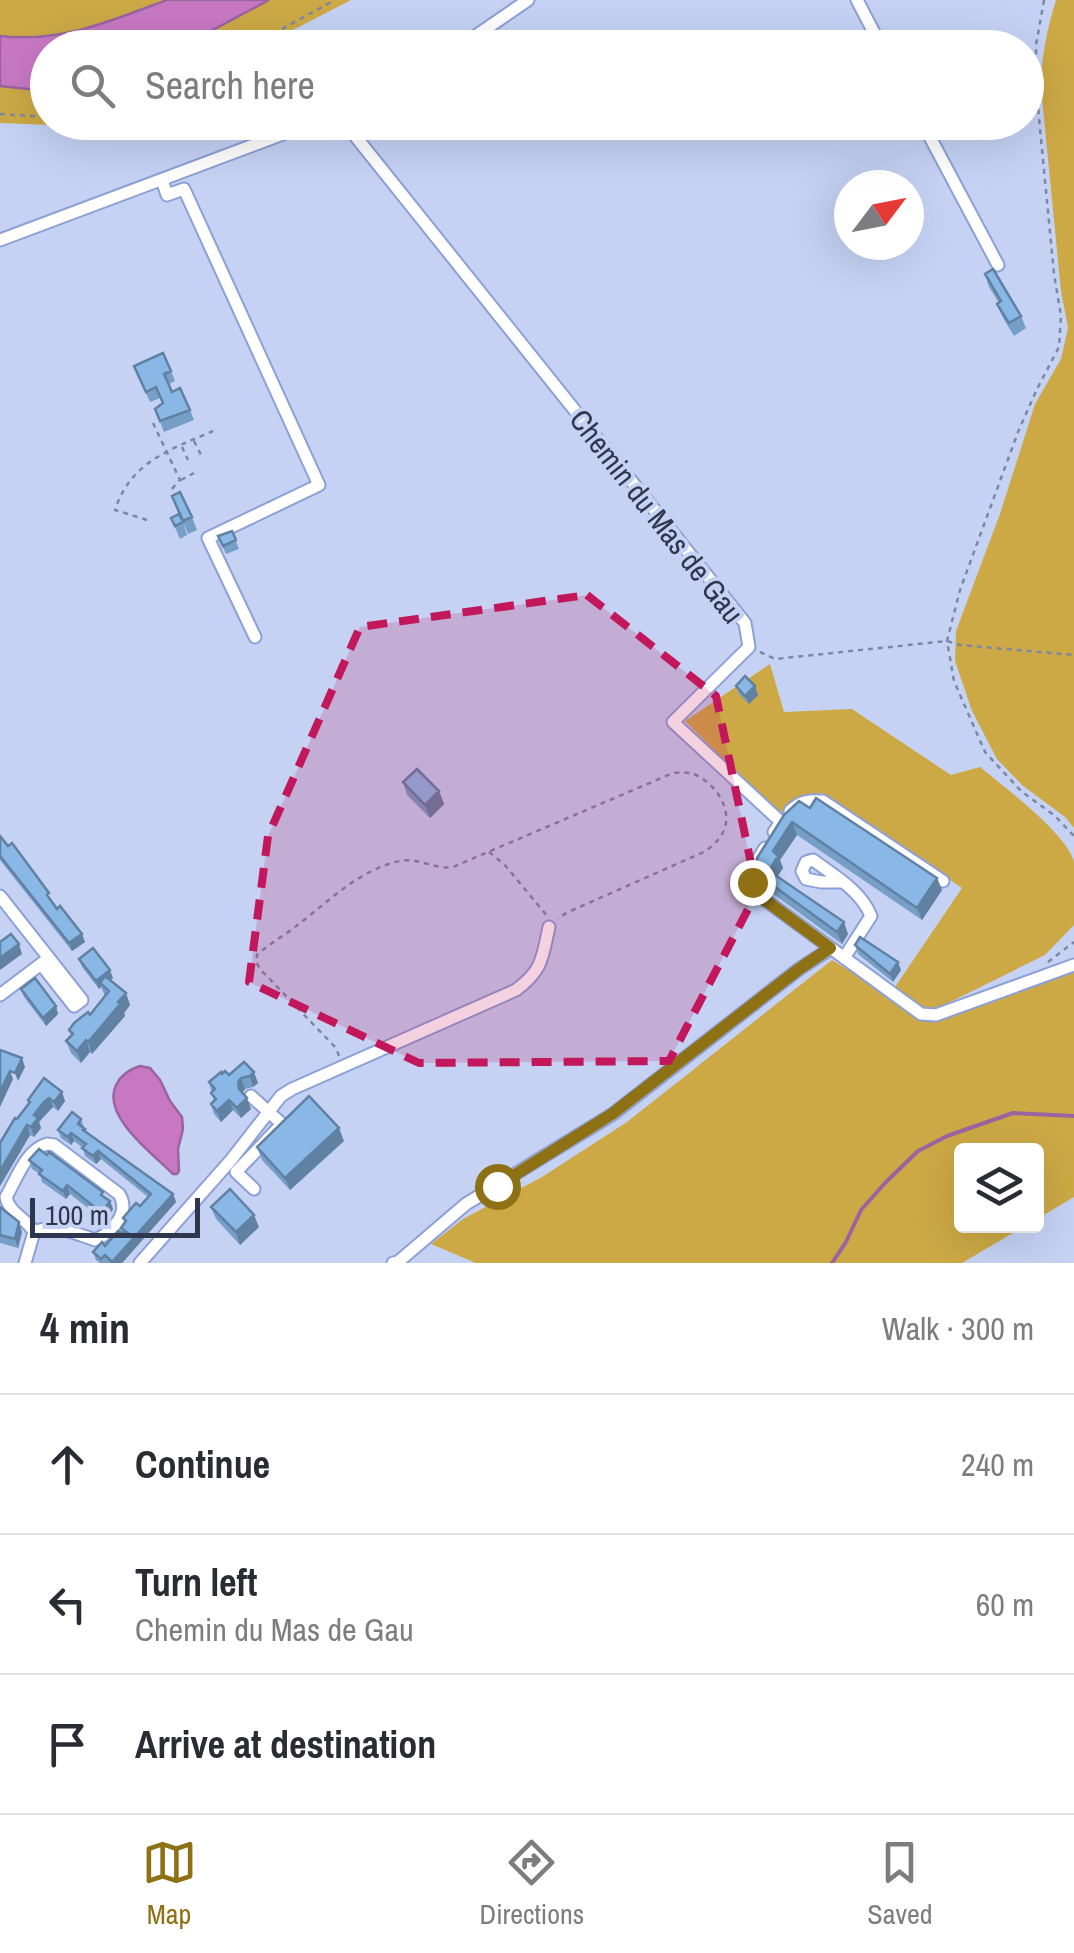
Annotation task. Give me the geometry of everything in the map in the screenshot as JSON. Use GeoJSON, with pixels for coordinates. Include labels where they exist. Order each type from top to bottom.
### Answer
{"type":"FeatureCollection","features":[{"type":"Feature","properties":{"kind":"street"},"geometry":{"type":"LineString","coordinates":[[484,30],[528,0]]}},
{"type":"Feature","properties":{"kind":"street"},"geometry":{"type":"LineString","coordinates":[[857,0],[873,30]]}},
{"type":"Feature","properties":{"kind":"street"},"geometry":{"type":"LineString","coordinates":[[0,240],[268,140]]}},
{"type":"Feature","properties":{"kind":"street","name":"Chemin du Mas de Gau"},"geometry":{"type":"LineString","coordinates":[[358,140],[745,623],[749,646],[673,722],[780,822]]}},
{"type":"Feature","properties":{"kind":"street"},"geometry":{"type":"LineString","coordinates":[[932,140],[998,264]]}},
{"type":"Feature","properties":{"kind":"street"},"geometry":{"type":"LineString","coordinates":[[162,180],[167,195],[184,189],[319,485],[208,538],[254,637]]}},
{"type":"Feature","properties":{"kind":"street"},"geometry":{"type":"LineString","coordinates":[[944,881],[823,800],[795,806],[780,822],[752,868],[757,894],[921,1014],[936,1015],[1074,965]]}},
{"type":"Feature","properties":{"kind":"street"},"geometry":{"type":"LineString","coordinates":[[841,882],[866,903],[871,916],[844,958]]}},
{"type":"Feature","properties":{"kind":"street"},"geometry":{"type":"LineString","coordinates":[[0,896],[45,961],[0,995]]}},
{"type":"Feature","properties":{"kind":"street"},"geometry":{"type":"LineString","coordinates":[[140,1263],[282,1096],[292,1088],[516,990],[540,966],[549,927]]}},
{"type":"Feature","properties":{"kind":"street"},"geometry":{"type":"LineString","coordinates":[[393,1263],[466,1204],[612,1114],[830,948]]}},
{"type":"Feature","properties":{"kind":"street"},"geometry":{"type":"LineString","coordinates":[[251,1096],[282,1124],[236,1172],[254,1189]]}},
{"type":"Feature","properties":{"kind":"street"},"geometry":{"type":"LineString","coordinates":[[24,1263],[34,1232],[10,1208],[6,1197],[32,1152],[40,1146],[54,1145],[119,1194],[124,1202],[124,1211],[95,1240],[56,1228],[34,1232]]}},
{"type":"Feature","properties":{"kind":"path"},"geometry":{"type":"LineString","coordinates":[[280,30],[335,0]]}},
{"type":"Feature","properties":{"kind":"path"},"geometry":{"type":"LineString","coordinates":[[1039,30],[1044,0]]}},
{"type":"Feature","properties":{"kind":"path"},"geometry":{"type":"LineString","coordinates":[[0,114],[30,115]]}},
{"type":"Feature","properties":{"kind":"path"},"geometry":{"type":"LineString","coordinates":[[1041,140],[1061,316],[1059,348],[1018,432],[960,590],[947,641],[954,681],[985,752],[1074,836]]}},
{"type":"Feature","properties":{"kind":"path"},"geometry":{"type":"LineString","coordinates":[[153,423],[180,480]]}},
{"type":"Feature","properties":{"kind":"path"},"geometry":{"type":"LineString","coordinates":[[148,520],[115,510],[125,486],[145,465],[213,431]]}},
{"type":"Feature","properties":{"kind":"path"},"geometry":{"type":"LineString","coordinates":[[193,440],[200,456]]}},
{"type":"Feature","properties":{"kind":"path"},"geometry":{"type":"LineString","coordinates":[[182,446],[188,460]]}},
{"type":"Feature","properties":{"kind":"path"},"geometry":{"type":"LineString","coordinates":[[168,492],[194,473]]}},
{"type":"Feature","properties":{"kind":"path"},"geometry":{"type":"LineString","coordinates":[[749,646],[775,659],[947,641],[1074,655]]}},
{"type":"Feature","properties":{"kind":"path"},"geometry":{"type":"LineString","coordinates":[[342,1068],[336,1048],[256,962],[257,955],[333,895],[402,860],[442,869],[453,867],[673,772],[697,775],[718,795],[727,810],[726,825],[720,838],[706,851],[566,913],[549,927]]}},
{"type":"Feature","properties":{"kind":"path"},"geometry":{"type":"LineString","coordinates":[[488,852],[532,895],[548,915],[549,927]]}},
{"type":"Feature","properties":{"kind":"highlighted area"},"geometry":{"type":"Polygon","coordinates":[[[587,595],[716,696],[757,892],[669,1061],[419,1063],[249,982],[268,836],[360,627],[587,595]]]}},
{"type":"Feature","properties":{"kind":"shaded area"},"geometry":{"type":"Polygon","coordinates":[[[0,0],[167,0],[77,30],[30,30],[30,37],[0,36],[0,0]]]}},
{"type":"Feature","properties":{"kind":"shaded area"},"geometry":{"type":"Polygon","coordinates":[[[167,0],[269,0],[213,30],[76,30],[167,0]]]}},
{"type":"Feature","properties":{"kind":"shaded area"},"geometry":{"type":"Polygon","coordinates":[[[269,0],[351,0],[293,30],[214,30],[269,0]]]}},
{"type":"Feature","properties":{"kind":"shaded area"},"geometry":{"type":"Polygon","coordinates":[[[1056,0],[1074,0],[1074,828],[997,759],[972,711],[955,661],[956,631],[1000,514],[1035,404],[1061,359],[1068,328],[1044,118],[1045,44],[1056,0]]]}},
{"type":"Feature","properties":{"kind":"shaded area"},"geometry":{"type":"Polygon","coordinates":[[[0,36],[30,37],[30,89],[0,86],[0,36]]]}},
{"type":"Feature","properties":{"kind":"shaded area"},"geometry":{"type":"Polygon","coordinates":[[[0,86],[30,89],[30,124],[0,123],[0,86]]]}},
{"type":"Feature","properties":{"kind":"shaded area"},"geometry":{"type":"Polygon","coordinates":[[[770,664],[784,712],[852,709],[951,775],[980,767],[1018,798],[1060,838],[1074,862],[1074,925],[1045,955],[936,1009],[923,1008],[893,990],[962,888],[823,793],[791,801],[779,815],[685,721],[770,664]]]}},
{"type":"Feature","properties":{"kind":"shaded area"},"geometry":{"type":"Polygon","coordinates":[[[832,960],[921,1014],[1074,972],[1074,1197],[1044,1215],[1044,1143],[954,1143],[954,1233],[1013,1233],[962,1263],[476,1263],[431,1244],[463,1219],[542,1177],[627,1122],[832,960]]]}},
{"type":"Feature","properties":{"kind":"shaded area"},"geometry":{"type":"Polygon","coordinates":[[[140,1066],[150,1068],[160,1080],[182,1117],[177,1174],[143,1146],[116,1109],[116,1085],[126,1073],[140,1066]]]}},
{"type":"Feature","properties":{"kind":"building"},"geometry":{"type":"Polygon","coordinates":[[[993,269],[1021,316],[1009,323],[985,274],[993,269]]]}},
{"type":"Feature","properties":{"kind":"building"},"geometry":{"type":"Polygon","coordinates":[[[163,353],[171,371],[164,374],[172,392],[180,388],[190,410],[160,421],[155,409],[163,403],[156,387],[146,392],[134,366],[163,353]]]}},
{"type":"Feature","properties":{"kind":"building"},"geometry":{"type":"Polygon","coordinates":[[[180,492],[192,517],[183,521],[172,496],[180,492]]]}},
{"type":"Feature","properties":{"kind":"building"},"geometry":{"type":"Polygon","coordinates":[[[179,514],[183,522],[175,526],[171,518],[179,514]]]}},
{"type":"Feature","properties":{"kind":"building"},"geometry":{"type":"Polygon","coordinates":[[[232,531],[236,540],[223,546],[218,536],[232,531]]]}},
{"type":"Feature","properties":{"kind":"building"},"geometry":{"type":"Polygon","coordinates":[[[745,676],[755,686],[745,696],[736,686],[745,676]]]}},
{"type":"Feature","properties":{"kind":"building"},"geometry":{"type":"Polygon","coordinates":[[[417,769],[439,791],[425,805],[403,782],[417,769]]]}},
{"type":"Feature","properties":{"kind":"building"},"geometry":{"type":"Polygon","coordinates":[[[816,798],[937,878],[917,908],[792,822],[773,851],[778,856],[769,871],[844,922],[837,932],[760,876],[757,858],[784,815],[799,801],[810,808],[816,798]]]}},
{"type":"Feature","properties":{"kind":"building"},"geometry":{"type":"Polygon","coordinates":[[[0,836],[8,846],[12,843],[57,909],[60,906],[82,934],[69,943],[0,856],[0,836]]]}},
{"type":"Feature","properties":{"kind":"building"},"geometry":{"type":"Polygon","coordinates":[[[11,934],[19,944],[0,958],[0,942],[11,934]]]}},
{"type":"Feature","properties":{"kind":"building"},"geometry":{"type":"Polygon","coordinates":[[[860,937],[898,962],[890,974],[855,945],[860,937]]]}},
{"type":"Feature","properties":{"kind":"building"},"geometry":{"type":"Polygon","coordinates":[[[93,948],[110,970],[96,981],[79,959],[93,948]]]}},
{"type":"Feature","properties":{"kind":"building"},"geometry":{"type":"Polygon","coordinates":[[[105,976],[126,993],[77,1051],[66,1041],[73,1034],[69,1030],[88,1012],[90,1015],[109,991],[100,983],[105,976]]]}},
{"type":"Feature","properties":{"kind":"building"},"geometry":{"type":"Polygon","coordinates":[[[35,978],[56,1006],[43,1018],[21,989],[35,978]]]}},
{"type":"Feature","properties":{"kind":"building"},"geometry":{"type":"Polygon","coordinates":[[[0,1050],[22,1058],[15,1073],[10,1071],[0,1092],[0,1050]]]}},
{"type":"Feature","properties":{"kind":"building"},"geometry":{"type":"Polygon","coordinates":[[[244,1062],[254,1072],[238,1082],[247,1098],[237,1108],[229,1100],[217,1111],[211,1104],[216,1099],[211,1093],[215,1089],[209,1082],[221,1072],[229,1075],[244,1062]]]}},
{"type":"Feature","properties":{"kind":"building"},"geometry":{"type":"Polygon","coordinates":[[[44,1078],[62,1092],[54,1102],[49,1098],[44,1102],[34,1115],[38,1118],[31,1127],[27,1125],[0,1171],[0,1143],[44,1078]]]}},
{"type":"Feature","properties":{"kind":"building"},"geometry":{"type":"Polygon","coordinates":[[[309,1096],[339,1128],[285,1178],[257,1147],[309,1096]]]}},
{"type":"Feature","properties":{"kind":"building"},"geometry":{"type":"Polygon","coordinates":[[[72,1112],[81,1119],[78,1124],[83,1130],[173,1194],[112,1262],[93,1252],[102,1242],[105,1246],[118,1231],[132,1236],[121,1228],[126,1221],[123,1218],[151,1194],[98,1151],[93,1156],[82,1148],[86,1144],[71,1133],[68,1137],[58,1130],[72,1112]]]}},
{"type":"Feature","properties":{"kind":"building"},"geometry":{"type":"Polygon","coordinates":[[[39,1149],[47,1155],[49,1152],[103,1192],[101,1195],[110,1201],[102,1213],[67,1185],[63,1191],[39,1174],[42,1170],[29,1160],[39,1149]]]}},
{"type":"Feature","properties":{"kind":"building"},"geometry":{"type":"Polygon","coordinates":[[[230,1189],[254,1215],[236,1232],[211,1207],[230,1189]]]}},
{"type":"Feature","properties":{"kind":"building"},"geometry":{"type":"Polygon","coordinates":[[[0,1207],[19,1222],[15,1239],[0,1235],[0,1207]]]}},
{"type":"Feature","properties":{"kind":"waterway"},"geometry":{"type":"LineString","coordinates":[[832,1263],[861,1210],[918,1151],[947,1136],[1013,1113],[1074,1116]]}},
{"type":"Feature","properties":{"kind":"route"},"geometry":{"type":"LineString","coordinates":[[497,1186],[612,1114],[830,948],[757,894],[752,882]]}}]}
